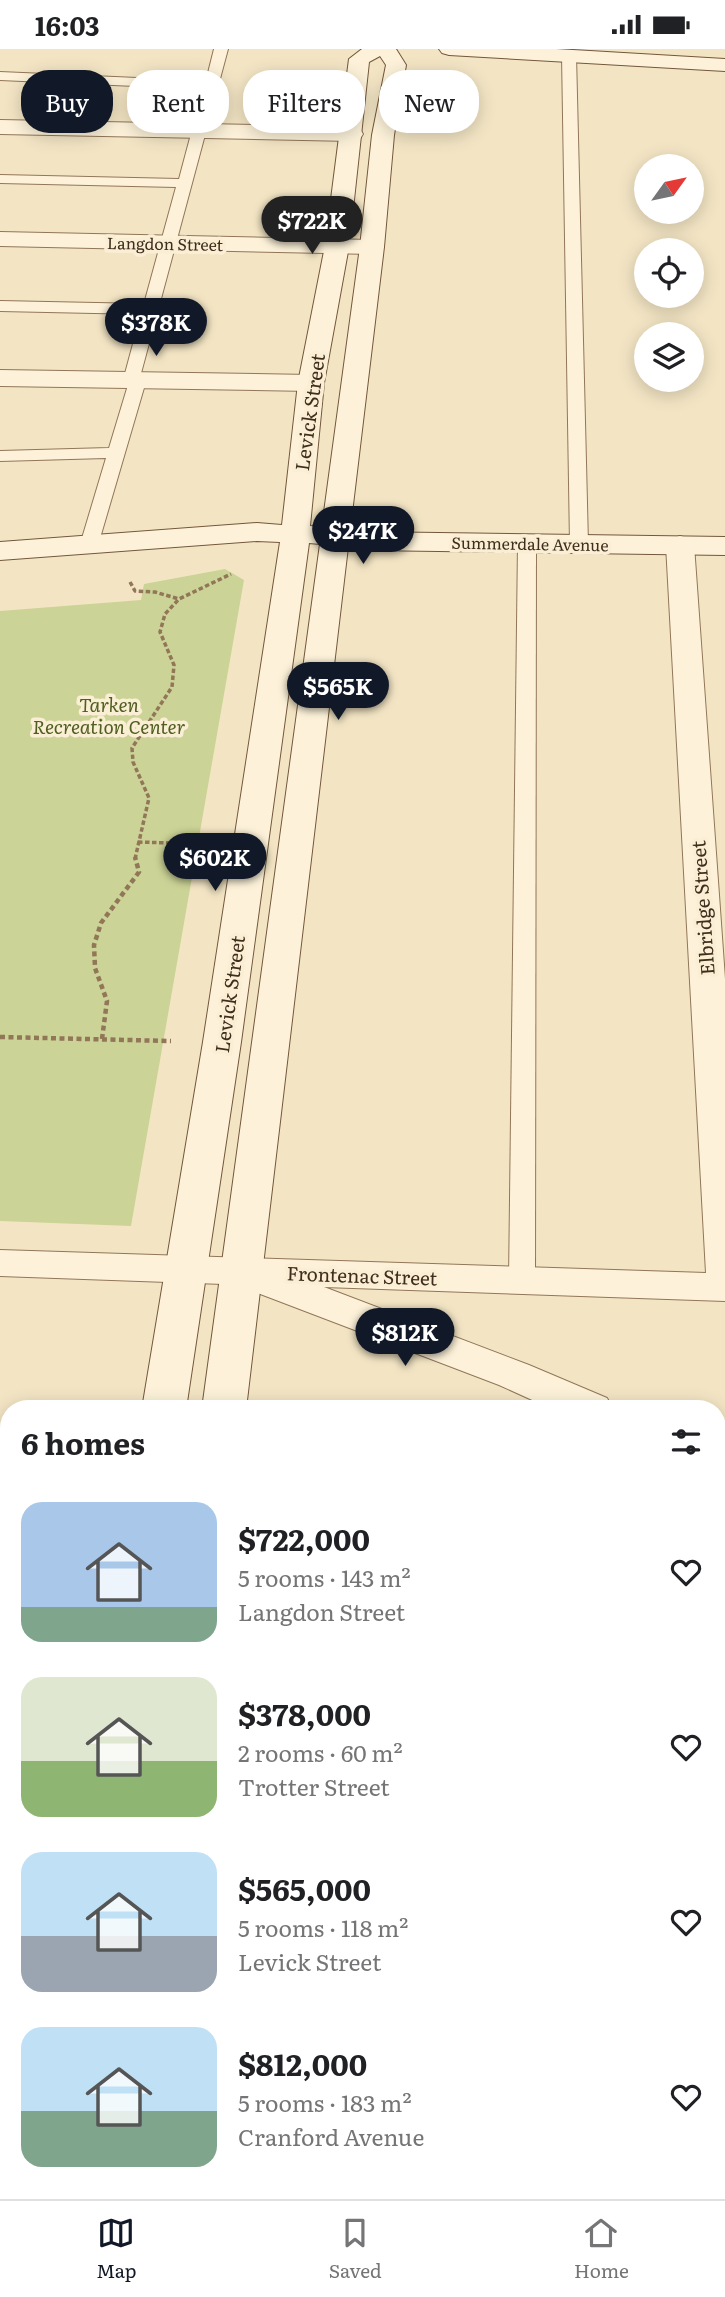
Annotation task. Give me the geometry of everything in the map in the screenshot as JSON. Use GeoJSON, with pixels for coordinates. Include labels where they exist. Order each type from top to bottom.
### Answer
{"type":"FeatureCollection","features":[{"type":"Feature","properties":{"kind":"main road","name":"Levick Street"},"geometry":{"type":"LineString","coordinates":[[165,1400],[224,1028],[295,535],[311,383],[337,246],[359,59],[377,49]]}},
{"type":"Feature","properties":{"kind":"main road"},"geometry":{"type":"LineString","coordinates":[[225,1400],[372,247],[383,135],[396,65],[386,49]]}},
{"type":"Feature","properties":{"kind":"main road"},"geometry":{"type":"LineString","coordinates":[[449,49],[725,65]]}},
{"type":"Feature","properties":{"kind":"main road"},"geometry":{"type":"LineString","coordinates":[[0,127],[127,130]]}},
{"type":"Feature","properties":{"kind":"main road"},"geometry":{"type":"LineString","coordinates":[[229,132],[352,134]]}},
{"type":"Feature","properties":{"kind":"main road","name":"Langdon Street"},"geometry":{"type":"LineString","coordinates":[[0,239],[372,247]]}},
{"type":"Feature","properties":{"kind":"main road"},"geometry":{"type":"LineString","coordinates":[[0,378],[311,383]]}},
{"type":"Feature","properties":{"kind":"main road","name":"Summerdale Avenue"},"geometry":{"type":"LineString","coordinates":[[0,551],[257,532],[335,536],[367,541],[725,546]]}},
{"type":"Feature","properties":{"kind":"main road","name":"Elbridge Street"},"geometry":{"type":"LineString","coordinates":[[680,545],[725,1270]]}},
{"type":"Feature","properties":{"kind":"main road","name":"Frontenac Street"},"geometry":{"type":"LineString","coordinates":[[0,1263],[725,1287]]}},
{"type":"Feature","properties":{"kind":"main road"},"geometry":{"type":"LineString","coordinates":[[242,1271],[561,1400]]}},
{"type":"Feature","properties":{"kind":"lane"},"geometry":{"type":"LineString","coordinates":[[214,70],[220,49]]}},
{"type":"Feature","properties":{"kind":"lane"},"geometry":{"type":"LineString","coordinates":[[569,55],[579,544]]}},
{"type":"Feature","properties":{"kind":"lane"},"geometry":{"type":"LineString","coordinates":[[0,76],[127,81]]}},
{"type":"Feature","properties":{"kind":"lane"},"geometry":{"type":"LineString","coordinates":[[89,545],[134,381],[196,133]]}},
{"type":"Feature","properties":{"kind":"lane"},"geometry":{"type":"LineString","coordinates":[[0,179],[184,183]]}},
{"type":"Feature","properties":{"kind":"lane"},"geometry":{"type":"LineString","coordinates":[[0,306],[151,309]]}},
{"type":"Feature","properties":{"kind":"lane"},"geometry":{"type":"LineString","coordinates":[[0,456],[115,453]]}},
{"type":"Feature","properties":{"kind":"lane"},"geometry":{"type":"LineString","coordinates":[[522,1281],[527,543]]}},
{"type":"Feature","properties":{"kind":"path"},"geometry":{"type":"LineString","coordinates":[[102,1039],[107,1001],[95,968],[94,945],[101,923],[139,872],[135,857],[149,799],[132,762],[132,748],[172,687],[174,665],[160,632],[165,614],[179,599],[237,572]]}},
{"type":"Feature","properties":{"kind":"path"},"geometry":{"type":"LineString","coordinates":[[130,582],[135,591],[155,592],[179,599]]}},
{"type":"Feature","properties":{"kind":"path"},"geometry":{"type":"LineString","coordinates":[[138,842],[203,844]]}},
{"type":"Feature","properties":{"kind":"path"},"geometry":{"type":"LineString","coordinates":[[0,1037],[171,1041]]}},
{"type":"Feature","properties":{"kind":"green space","name":"Tarken Recreation Center"},"geometry":{"type":"Polygon","coordinates":[[[225,569],[244,580],[131,1226],[0,1221],[0,611],[141,600],[144,584],[225,569]]]}}]}
